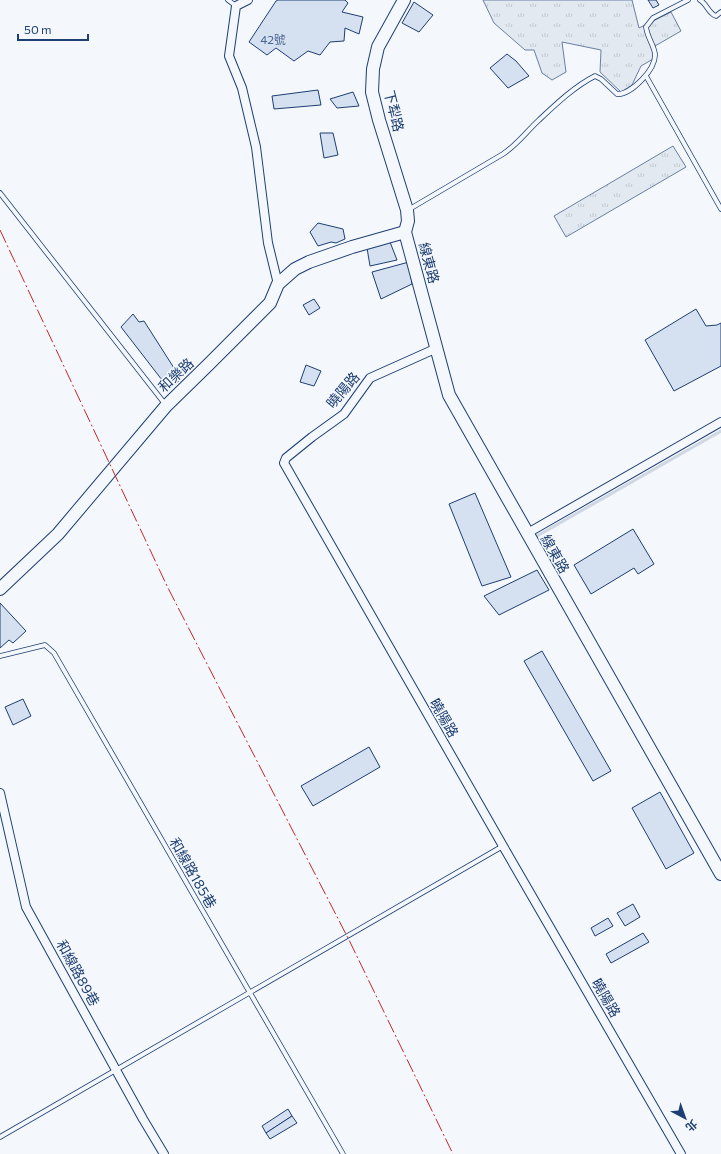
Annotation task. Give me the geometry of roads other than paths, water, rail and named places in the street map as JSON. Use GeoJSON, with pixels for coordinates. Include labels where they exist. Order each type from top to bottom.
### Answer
{"type":"FeatureCollection","features":[{"type":"Feature","properties":{"kind":"street"},"geometry":{"type":"LineString","coordinates":[[248,0],[236,6],[229,56],[242,88],[256,147],[268,243],[278,284]]}},
{"type":"Feature","properties":{"kind":"street","name":"下犁路"},"geometry":{"type":"LineString","coordinates":[[404,0],[378,47],[373,69],[372,92],[379,120],[407,210],[408,221],[405,232]]}},
{"type":"Feature","properties":{"kind":"street","name":"和樂路"},"geometry":{"type":"LineString","coordinates":[[0,590],[58,534],[166,406],[270,303],[278,284],[295,269],[308,262],[352,247],[405,232]]}},
{"type":"Feature","properties":{"kind":"street","name":"線東路"},"geometry":{"type":"LineString","coordinates":[[405,232],[437,348],[448,395],[721,874]]}},
{"type":"Feature","properties":{"kind":"street","name":"曉陽路"},"geometry":{"type":"LineString","coordinates":[[437,348],[370,378],[344,414],[312,436],[286,458],[284,463],[681,1154]]}},
{"type":"Feature","properties":{"kind":"street"},"geometry":{"type":"LineString","coordinates":[[526,534],[721,422]]}},
{"type":"Feature","properties":{"kind":"street","name":"和線路89巷"},"geometry":{"type":"LineString","coordinates":[[0,793],[26,907],[143,1119],[164,1154]]}},
{"type":"Feature","properties":{"kind":"lane"},"geometry":{"type":"LineString","coordinates":[[228,0],[236,6]]}},
{"type":"Feature","properties":{"kind":"lane"},"geometry":{"type":"LineString","coordinates":[[407,210],[510,150],[539,120],[590,78],[596,76],[602,79],[617,94],[622,94],[629,91],[646,76],[653,62],[655,54],[646,32],[646,27],[653,18],[688,0]]}},
{"type":"Feature","properties":{"kind":"lane"},"geometry":{"type":"LineString","coordinates":[[700,0],[704,2],[711,14],[716,16],[721,12]]}},
{"type":"Feature","properties":{"kind":"lane"},"geometry":{"type":"LineString","coordinates":[[646,76],[721,209]]}},
{"type":"Feature","properties":{"kind":"lane"},"geometry":{"type":"LineString","coordinates":[[0,193],[166,406]]}},
{"type":"Feature","properties":{"kind":"lane","name":"和線路185巷"},"geometry":{"type":"LineString","coordinates":[[0,656],[45,645],[54,653],[343,1154]]}},
{"type":"Feature","properties":{"kind":"lane"},"geometry":{"type":"LineString","coordinates":[[0,1137],[503,846]]}},
{"type":"Feature","properties":{"kind":"waterway"},"geometry":{"type":"LineString","coordinates":[[537,536],[721,431]]}}]}
